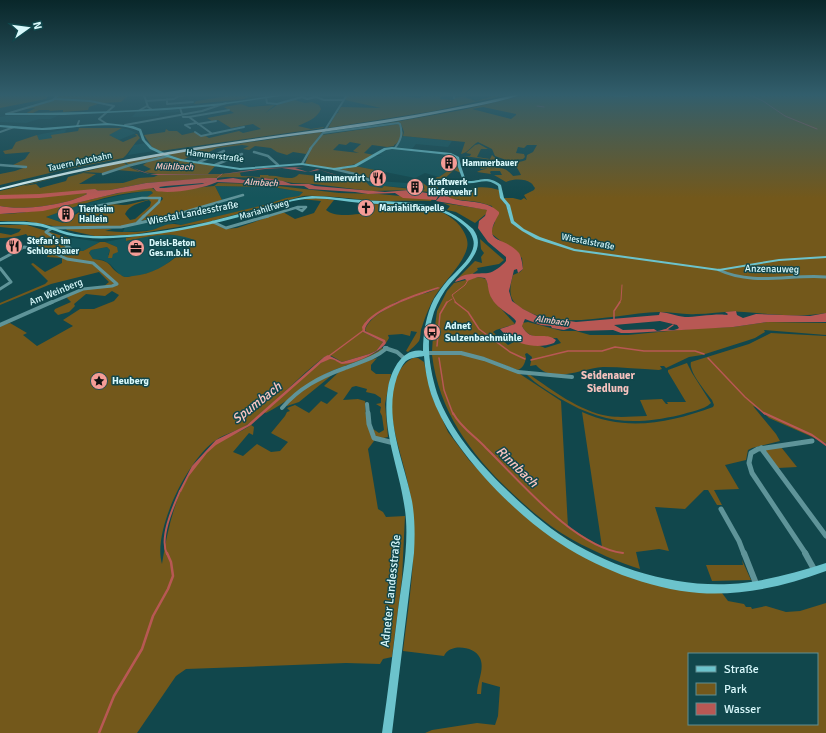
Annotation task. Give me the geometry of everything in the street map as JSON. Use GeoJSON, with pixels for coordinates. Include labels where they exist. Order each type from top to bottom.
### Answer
{"type":"FeatureCollection","features":[{"type":"Feature","properties":{"kind":"highway","name":"Tauern Autobahn"},"geometry":{"type":"LineString","coordinates":[[324,131],[335,129]]}},
{"type":"Feature","properties":{"kind":"highway","name":"Tauern Autobahn"},"geometry":{"type":"LineString","coordinates":[[0,188],[123,160],[336,129]]}},
{"type":"Feature","properties":{"kind":"street","name":"Hammerstraße"},"geometry":{"type":"LineString","coordinates":[[140,129],[144,140],[151,148],[162,154],[180,160],[240,169],[302,164],[355,174],[368,180]]}},
{"type":"Feature","properties":{"kind":"street"},"geometry":{"type":"LineString","coordinates":[[205,129],[211,133]]}},
{"type":"Feature","properties":{"kind":"street"},"geometry":{"type":"LineString","coordinates":[[195,132],[201,136],[229,129]]}},
{"type":"Feature","properties":{"kind":"street"},"geometry":{"type":"LineString","coordinates":[[302,164],[312,146],[324,131],[341,129]]}},
{"type":"Feature","properties":{"kind":"street"},"geometry":{"type":"LineString","coordinates":[[395,148],[402,140],[403,134],[402,129]]}},
{"type":"Feature","properties":{"kind":"street","name":"Wiestalstraße"},"geometry":{"type":"LineString","coordinates":[[334,169],[354,166],[385,149],[395,148],[455,156],[462,171],[464,181],[469,182],[486,179],[498,184],[501,188],[502,198],[510,209],[512,222],[527,233],[551,243],[587,252],[720,270],[778,260],[826,257]]}},
{"type":"Feature","properties":{"kind":"street"},"geometry":{"type":"LineString","coordinates":[[199,162],[224,151]]}},
{"type":"Feature","properties":{"kind":"street"},"geometry":{"type":"LineString","coordinates":[[254,152],[268,156],[278,165]]}},
{"type":"Feature","properties":{"kind":"street"},"geometry":{"type":"LineString","coordinates":[[103,174],[162,154]]}},
{"type":"Feature","properties":{"kind":"street"},"geometry":{"type":"LineString","coordinates":[[215,165],[242,154]]}},
{"type":"Feature","properties":{"kind":"street"},"geometry":{"type":"LineString","coordinates":[[0,165],[26,167]]}},
{"type":"Feature","properties":{"kind":"street"},"geometry":{"type":"LineString","coordinates":[[0,260],[24,247],[52,251],[70,248],[46,232],[52,228],[105,228],[137,224],[243,195]]}},
{"type":"Feature","properties":{"kind":"street","name":"Wiestal Landesstraße"},"geometry":{"type":"LineString","coordinates":[[0,223],[29,224],[52,228],[74,235],[112,238],[213,222],[292,200],[319,196],[364,202],[420,205],[444,211],[463,222],[472,232],[476,242],[475,252],[472,259],[451,280],[440,294],[431,315],[426,338],[427,362],[434,390],[442,412],[453,433],[479,468],[498,487],[553,534],[589,555],[623,570],[651,579],[684,586],[738,589],[757,586],[826,567]]}},
{"type":"Feature","properties":{"kind":"street"},"geometry":{"type":"LineString","coordinates":[[90,207],[142,198],[160,198],[159,202],[137,224]]}},
{"type":"Feature","properties":{"kind":"street","name":"Mariahilfweg"},"geometry":{"type":"LineString","coordinates":[[213,222],[226,228],[296,208]]}},
{"type":"Feature","properties":{"kind":"street","name":"Am Weinberg"},"geometry":{"type":"LineString","coordinates":[[0,325],[83,289],[112,286],[117,284],[93,263],[67,259],[52,251]]}},
{"type":"Feature","properties":{"kind":"street"},"geometry":{"type":"LineString","coordinates":[[0,268],[10,282],[10,284],[0,289]]}},
{"type":"Feature","properties":{"kind":"street","name":"Anzenauweg"},"geometry":{"type":"LineString","coordinates":[[720,270],[729,275],[738,276],[789,278],[826,277]]}},
{"type":"Feature","properties":{"kind":"street"},"geometry":{"type":"LineString","coordinates":[[282,408],[299,392],[322,377],[379,355],[386,348],[397,352],[405,359],[416,353],[426,338]]}},
{"type":"Feature","properties":{"kind":"street"},"geometry":{"type":"LineString","coordinates":[[416,353],[461,353],[484,359],[518,372],[572,377]]}},
{"type":"Feature","properties":{"kind":"street"},"geometry":{"type":"LineString","coordinates":[[416,353],[427,362]]}},
{"type":"Feature","properties":{"kind":"street","name":"Adneter Landesstraße"},"geometry":{"type":"LineString","coordinates":[[387,733],[402,619],[410,536],[408,503],[390,421],[389,399],[394,376],[398,367],[405,359]]}},
{"type":"Feature","properties":{"kind":"street"},"geometry":{"type":"LineString","coordinates":[[367,404],[367,416],[374,438],[395,443]]}},
{"type":"Feature","properties":{"kind":"street"},"geometry":{"type":"LineString","coordinates":[[812,441],[761,448],[753,451],[749,462],[752,474],[802,547],[815,571]]}},
{"type":"Feature","properties":{"kind":"street"},"geometry":{"type":"LineString","coordinates":[[761,448],[826,536]]}},
{"type":"Feature","properties":{"kind":"street"},"geometry":{"type":"LineString","coordinates":[[721,509],[739,541],[757,586]]}},
{"type":"Feature","properties":{"kind":"shaded area"},"geometry":{"type":"Polygon","coordinates":[[[67,129],[65,131],[66,132],[49,140],[39,140],[37,135],[67,129]]]}},
{"type":"Feature","properties":{"kind":"shaded area"},"geometry":{"type":"Polygon","coordinates":[[[120,129],[127,129],[136,133],[119,140],[108,135],[120,129]]]}},
{"type":"Feature","properties":{"kind":"shaded area"},"geometry":{"type":"Polygon","coordinates":[[[403,136],[452,141],[448,147],[416,144],[412,149],[396,147],[403,136]]]}},
{"type":"Feature","properties":{"kind":"shaded area"},"geometry":{"type":"Polygon","coordinates":[[[146,143],[154,151],[128,155],[134,145],[146,143]]]}},
{"type":"Feature","properties":{"kind":"shaded area"},"geometry":{"type":"Polygon","coordinates":[[[391,148],[446,154],[455,158],[457,166],[439,177],[425,173],[415,178],[355,166],[374,156],[383,156],[376,155],[385,149],[391,148]]]}},
{"type":"Feature","properties":{"kind":"shaded area"},"geometry":{"type":"Polygon","coordinates":[[[378,181],[407,183],[425,189],[421,191],[412,188],[384,186],[382,188],[370,186],[365,182],[376,183],[378,181]]]}},
{"type":"Feature","properties":{"kind":"shaded area"},"geometry":{"type":"Polygon","coordinates":[[[215,186],[272,187],[303,192],[299,196],[286,198],[267,205],[181,225],[175,223],[152,230],[123,232],[125,227],[222,200],[215,186]]]}},
{"type":"Feature","properties":{"kind":"shaded area"},"geometry":{"type":"Polygon","coordinates":[[[151,191],[153,193],[147,197],[91,206],[80,210],[63,223],[46,217],[75,206],[151,191]]]}},
{"type":"Feature","properties":{"kind":"shaded area"},"geometry":{"type":"Polygon","coordinates":[[[156,235],[183,235],[196,241],[160,269],[139,276],[125,277],[120,275],[110,264],[103,260],[93,259],[89,253],[91,250],[107,247],[110,250],[108,255],[113,253],[117,247],[105,242],[126,238],[126,241],[156,235]]]}},
{"type":"Feature","properties":{"kind":"shaded area"},"geometry":{"type":"Polygon","coordinates":[[[69,238],[100,242],[83,251],[64,250],[69,238]]]}},
{"type":"Feature","properties":{"kind":"green space"},"geometry":{"type":"Polygon","coordinates":[[[79,129],[120,129],[109,135],[123,142],[137,136],[135,134],[137,134],[140,138],[123,158],[58,171],[0,185],[0,174],[26,167],[11,166],[25,159],[30,152],[5,154],[3,151],[12,149],[16,142],[37,135],[39,140],[52,138],[51,135],[78,131],[79,129]]]}},
{"type":"Feature","properties":{"kind":"green space"},"geometry":{"type":"Polygon","coordinates":[[[166,129],[169,131],[177,131],[182,135],[195,132],[201,136],[204,135],[209,138],[239,131],[243,133],[260,129],[314,129],[160,151],[152,147],[144,135],[165,132],[166,129]]]}},
{"type":"Feature","properties":{"kind":"green space"},"geometry":{"type":"Polygon","coordinates":[[[363,129],[401,129],[403,133],[402,137],[394,146],[387,147],[372,145],[364,153],[374,155],[356,164],[334,169],[305,164],[312,146],[322,135],[363,129]],[[350,142],[346,145],[339,144],[333,150],[359,153],[353,151],[361,144],[350,142]]]}},
{"type":"Feature","properties":{"kind":"green space"},"geometry":{"type":"Polygon","coordinates":[[[403,129],[826,129],[826,313],[775,315],[738,312],[691,314],[659,312],[596,319],[564,320],[549,319],[528,312],[513,301],[510,290],[513,275],[523,269],[522,258],[492,234],[492,229],[495,222],[492,206],[478,202],[452,199],[442,193],[418,191],[425,189],[419,185],[423,183],[428,187],[437,177],[457,166],[461,173],[454,170],[436,186],[438,190],[459,193],[460,195],[478,187],[499,190],[500,198],[506,205],[511,221],[510,208],[503,198],[521,200],[524,198],[527,200],[524,195],[535,188],[532,183],[525,180],[506,182],[494,175],[502,175],[500,171],[491,171],[491,174],[477,172],[489,168],[481,169],[480,168],[482,166],[486,167],[499,161],[464,156],[470,156],[471,154],[466,153],[475,145],[479,144],[488,149],[481,149],[477,157],[490,159],[492,155],[499,160],[507,162],[502,163],[495,168],[502,168],[513,176],[521,175],[510,162],[526,160],[527,155],[533,152],[537,145],[527,145],[524,148],[518,147],[516,153],[524,154],[525,157],[523,159],[509,161],[495,156],[492,149],[478,142],[466,152],[461,154],[465,142],[403,136],[403,129]]]}},
{"type":"Feature","properties":{"kind":"green space"},"geometry":{"type":"Polygon","coordinates":[[[322,132],[306,154],[293,152],[287,155],[277,152],[271,148],[255,146],[249,150],[243,149],[249,146],[242,145],[217,148],[203,155],[194,154],[183,160],[167,154],[322,132]]]}},
{"type":"Feature","properties":{"kind":"green space"},"geometry":{"type":"Polygon","coordinates":[[[163,155],[176,160],[216,165],[208,174],[157,174],[144,172],[151,169],[143,165],[149,161],[129,165],[125,162],[163,155]]]}},
{"type":"Feature","properties":{"kind":"green space"},"geometry":{"type":"Polygon","coordinates":[[[123,162],[131,168],[141,172],[117,170],[103,173],[84,172],[123,162]]]}},
{"type":"Feature","properties":{"kind":"green space"},"geometry":{"type":"Polygon","coordinates":[[[355,166],[375,170],[370,178],[340,169],[355,166]]]}},
{"type":"Feature","properties":{"kind":"green space"},"geometry":{"type":"Polygon","coordinates":[[[77,172],[23,186],[36,184],[40,188],[66,181],[68,177],[83,173],[96,174],[79,184],[123,183],[139,178],[154,177],[158,175],[244,172],[240,173],[241,176],[260,177],[260,175],[269,175],[268,176],[292,178],[299,174],[335,178],[337,176],[363,179],[370,186],[382,188],[384,186],[414,190],[371,191],[293,183],[265,178],[227,177],[146,183],[110,190],[84,191],[87,194],[78,198],[44,206],[20,208],[0,206],[0,191],[77,172]]]}},
{"type":"Feature","properties":{"kind":"green space"},"geometry":{"type":"Polygon","coordinates":[[[218,183],[261,184],[339,193],[379,194],[432,199],[431,201],[382,201],[326,196],[303,196],[208,222],[130,235],[95,236],[66,229],[112,229],[105,231],[122,232],[147,231],[169,224],[181,225],[268,204],[286,198],[299,196],[303,192],[272,187],[215,186],[222,200],[193,210],[140,221],[163,199],[162,197],[147,197],[153,193],[151,191],[124,194],[84,204],[46,217],[63,223],[90,207],[102,204],[128,205],[147,200],[158,198],[158,202],[135,223],[124,226],[53,226],[26,221],[0,221],[0,214],[54,208],[142,188],[151,187],[156,191],[162,191],[214,186],[218,183]],[[149,200],[135,205],[129,208],[125,214],[130,220],[135,219],[150,206],[151,202],[149,200]]]}},
{"type":"Feature","properties":{"kind":"green space"},"geometry":{"type":"Polygon","coordinates":[[[318,198],[334,200],[326,210],[337,215],[359,214],[366,207],[365,204],[416,205],[440,211],[451,217],[463,231],[467,242],[465,254],[435,296],[429,307],[421,329],[419,341],[408,352],[406,351],[417,332],[411,331],[410,336],[402,334],[388,335],[389,338],[386,343],[382,339],[365,330],[373,318],[388,308],[405,300],[433,291],[439,287],[396,302],[366,321],[363,332],[383,342],[376,351],[342,362],[330,355],[324,357],[248,424],[216,440],[205,449],[184,479],[167,515],[162,533],[160,550],[162,564],[168,531],[178,499],[184,484],[203,456],[220,441],[251,425],[254,427],[253,435],[249,433],[233,452],[243,456],[257,444],[271,452],[280,451],[288,442],[271,433],[287,412],[290,411],[287,408],[295,405],[309,413],[321,401],[327,404],[338,393],[324,386],[341,370],[377,358],[371,365],[371,370],[376,374],[391,374],[385,404],[388,437],[376,437],[373,429],[379,433],[384,430],[380,412],[381,407],[376,404],[381,403],[381,398],[375,394],[366,392],[367,389],[356,386],[352,387],[343,400],[358,399],[365,401],[366,417],[374,441],[368,449],[378,509],[383,512],[386,517],[405,516],[402,578],[392,657],[383,659],[380,664],[346,663],[186,669],[176,676],[137,733],[0,733],[0,326],[10,323],[27,333],[23,335],[37,346],[73,326],[63,320],[80,309],[94,309],[114,301],[119,295],[112,291],[105,296],[86,294],[74,304],[75,306],[69,312],[58,315],[54,311],[55,309],[71,302],[67,298],[68,296],[82,290],[103,287],[109,282],[99,272],[51,284],[0,305],[0,303],[45,284],[48,281],[31,264],[33,263],[45,272],[62,263],[62,258],[47,257],[49,250],[36,245],[26,234],[0,238],[0,233],[11,235],[19,232],[21,229],[0,227],[0,225],[27,225],[69,238],[69,242],[71,244],[65,250],[83,251],[100,242],[105,242],[117,247],[118,252],[113,254],[112,258],[108,258],[110,250],[107,247],[91,250],[89,253],[93,259],[104,261],[122,276],[128,277],[151,272],[167,264],[196,241],[170,235],[153,236],[126,241],[126,238],[214,223],[225,229],[237,228],[283,212],[295,219],[314,213],[321,201],[301,199],[318,198]]]}},
{"type":"Feature","properties":{"kind":"green space"},"geometry":{"type":"Polygon","coordinates":[[[443,203],[483,209],[487,210],[487,213],[475,223],[456,212],[447,210],[450,206],[443,203]]]}},
{"type":"Feature","properties":{"kind":"green space"},"geometry":{"type":"Polygon","coordinates":[[[480,239],[504,260],[499,264],[477,268],[478,270],[471,275],[459,277],[475,261],[482,263],[481,257],[484,253],[481,249],[480,239]]]}},
{"type":"Feature","properties":{"kind":"green space"},"geometry":{"type":"Polygon","coordinates":[[[478,277],[486,279],[492,299],[515,324],[493,332],[508,345],[516,341],[545,348],[561,343],[557,338],[542,338],[528,334],[522,326],[522,323],[528,322],[562,331],[576,331],[590,335],[628,335],[699,328],[733,327],[767,322],[826,323],[826,335],[764,330],[765,332],[755,338],[702,355],[689,357],[666,368],[664,366],[660,366],[662,369],[659,370],[603,367],[559,375],[543,371],[536,365],[530,366],[532,357],[527,353],[525,354],[526,358],[524,365],[518,370],[482,357],[432,351],[437,311],[447,291],[454,283],[478,277]]]}},
{"type":"Feature","properties":{"kind":"green space"},"geometry":{"type":"Polygon","coordinates":[[[771,333],[826,336],[826,443],[769,418],[760,409],[753,406],[780,441],[752,448],[748,450],[746,460],[725,465],[739,489],[714,490],[722,505],[717,505],[708,490],[704,490],[685,509],[655,507],[669,551],[659,549],[636,552],[640,569],[598,553],[549,525],[498,479],[471,448],[450,414],[436,376],[432,355],[459,354],[485,360],[520,374],[561,401],[568,527],[602,547],[582,412],[615,422],[648,423],[664,421],[697,413],[713,407],[714,405],[712,400],[692,371],[691,362],[749,344],[771,333]]]}},
{"type":"Feature","properties":{"kind":"green space"},"geometry":{"type":"Polygon","coordinates":[[[382,348],[385,349],[379,354],[325,374],[311,382],[280,405],[266,413],[264,412],[306,374],[324,361],[330,359],[340,363],[357,360],[367,357],[382,348]]]}},
{"type":"Feature","properties":{"kind":"green space"},"geometry":{"type":"Polygon","coordinates":[[[413,358],[418,358],[424,362],[431,394],[448,432],[469,460],[506,499],[609,567],[722,593],[728,601],[744,604],[746,607],[751,607],[752,609],[766,606],[786,612],[800,611],[826,603],[826,733],[425,733],[432,730],[477,723],[495,725],[498,716],[500,687],[482,682],[481,694],[477,694],[482,667],[481,662],[477,654],[468,649],[451,649],[444,656],[403,651],[412,572],[414,533],[413,513],[408,482],[395,433],[392,396],[394,384],[404,365],[413,358]]]}},
{"type":"Feature","properties":{"kind":"green space"},"geometry":{"type":"Polygon","coordinates":[[[687,363],[711,403],[700,409],[680,415],[646,420],[617,420],[589,413],[559,398],[527,375],[529,374],[556,393],[577,405],[598,414],[618,417],[647,416],[640,400],[662,399],[666,404],[668,404],[667,402],[686,402],[668,370],[687,363]]]}},
{"type":"Feature","properties":{"kind":"green space"},"geometry":{"type":"Polygon","coordinates":[[[337,371],[299,402],[287,406],[287,403],[313,383],[337,371]]]}},
{"type":"Feature","properties":{"kind":"green space"},"geometry":{"type":"Polygon","coordinates":[[[781,447],[797,467],[778,468],[765,450],[781,447]]]}},
{"type":"Feature","properties":{"kind":"green space"},"geometry":{"type":"Polygon","coordinates":[[[742,560],[751,580],[712,581],[706,565],[743,565],[742,560]]]}},
{"type":"Feature","properties":{"kind":"water"},"geometry":{"type":"Polygon","coordinates":[[[304,167],[295,168],[308,172],[282,168],[225,174],[157,175],[150,174],[223,174],[265,168],[304,167]]]}},
{"type":"Feature","properties":{"kind":"water"},"geometry":{"type":"Polygon","coordinates":[[[317,169],[340,176],[359,178],[341,177],[320,170],[308,172],[317,169]]]}},
{"type":"Feature","properties":{"kind":"water"},"geometry":{"type":"Polygon","coordinates":[[[217,178],[217,180],[233,178],[244,180],[265,178],[291,184],[309,184],[315,186],[385,192],[409,190],[439,195],[436,200],[403,198],[395,193],[368,194],[309,189],[304,186],[217,182],[166,186],[118,193],[43,211],[0,214],[0,206],[20,208],[56,204],[87,194],[84,191],[110,190],[146,183],[217,178]]]}},
{"type":"Feature","properties":{"kind":"water"},"geometry":{"type":"Polygon","coordinates":[[[442,194],[454,199],[489,205],[499,212],[492,231],[493,236],[513,247],[519,253],[523,269],[518,273],[517,269],[514,270],[509,291],[512,301],[523,309],[537,316],[576,322],[659,315],[660,312],[685,317],[718,314],[727,315],[728,314],[725,312],[736,311],[737,315],[743,318],[756,314],[810,316],[826,313],[826,322],[767,322],[733,327],[621,333],[613,330],[578,331],[570,328],[564,330],[541,325],[525,319],[522,326],[529,334],[534,336],[547,336],[556,340],[554,343],[540,346],[532,346],[518,342],[500,329],[515,324],[516,321],[494,302],[490,296],[485,278],[478,277],[467,281],[465,279],[455,282],[457,279],[465,275],[488,273],[493,271],[506,261],[506,257],[488,242],[478,228],[479,221],[485,216],[487,210],[436,201],[442,194]],[[660,321],[614,325],[623,330],[654,329],[657,331],[666,329],[676,330],[679,328],[677,325],[660,321]]]}},
{"type":"Feature","properties":{"kind":"water"},"geometry":{"type":"Polygon","coordinates":[[[438,287],[440,288],[396,304],[375,317],[368,324],[365,331],[385,340],[386,343],[383,347],[366,357],[347,364],[342,364],[330,359],[321,363],[251,425],[216,445],[207,453],[189,476],[181,492],[179,491],[192,466],[216,440],[247,425],[324,357],[328,355],[342,362],[376,351],[383,342],[363,332],[362,327],[367,320],[396,302],[438,287]]]}},
{"type":"Feature","properties":{"kind":"waterway","name":"Mühlbach"},"geometry":{"type":"LineString","coordinates":[[216,179],[222,174]]}},
{"type":"Feature","properties":{"kind":"waterway","name":"Almbach"},"geometry":{"type":"LineString","coordinates":[[154,185],[158,190],[164,190],[203,186],[215,181]]}},
{"type":"Feature","properties":{"kind":"waterway","name":"Mühlbach"},"geometry":{"type":"LineString","coordinates":[[414,191],[419,188]]}},
{"type":"Feature","properties":{"kind":"waterway","name":"Almbach"},"geometry":{"type":"LineString","coordinates":[[0,197],[39,196],[95,191]]}},
{"type":"Feature","properties":{"kind":"waterway","name":"Rinnbach"},"geometry":{"type":"LineString","coordinates":[[456,303],[452,295],[465,285],[468,280]]}},
{"type":"Feature","properties":{"kind":"waterway"},"geometry":{"type":"LineString","coordinates":[[619,303],[621,300],[622,285]]}},
{"type":"Feature","properties":{"kind":"waterway","name":"Rinnbach"},"geometry":{"type":"LineString","coordinates":[[447,303],[452,299]]}},
{"type":"Feature","properties":{"kind":"waterway"},"geometry":{"type":"LineString","coordinates":[[614,319],[614,311],[620,302]]}},
{"type":"Feature","properties":{"kind":"waterway","name":"Rinnbach"},"geometry":{"type":"LineString","coordinates":[[437,346],[440,314],[447,303]]}},
{"type":"Feature","properties":{"kind":"waterway","name":"Rinnbach"},"geometry":{"type":"LineString","coordinates":[[456,303],[468,312],[479,329],[510,352],[525,359]]}},
{"type":"Feature","properties":{"kind":"waterway"},"geometry":{"type":"LineString","coordinates":[[667,329],[673,325]]}},
{"type":"Feature","properties":{"kind":"waterway"},"geometry":{"type":"LineString","coordinates":[[329,356],[364,330]]}},
{"type":"Feature","properties":{"kind":"waterway","name":"Rinnbach"},"geometry":{"type":"LineString","coordinates":[[531,360],[568,351],[602,351],[615,347],[644,351],[695,351],[704,354]]}},
{"type":"Feature","properties":{"kind":"waterway","name":"Rinnbach"},"geometry":{"type":"LineString","coordinates":[[439,358],[444,390],[453,414]]}},
{"type":"Feature","properties":{"kind":"waterway","name":"Rinnbach"},"geometry":{"type":"LineString","coordinates":[[708,358],[745,397],[765,414]]}},
{"type":"Feature","properties":{"kind":"waterway","name":"Rinnbach"},"geometry":{"type":"LineString","coordinates":[[453,413],[464,428],[482,444],[531,494],[567,526],[586,539],[604,548],[623,553]]}},
{"type":"Feature","properties":{"kind":"waterway","name":"Rinnbach"},"geometry":{"type":"LineString","coordinates":[[764,413],[812,435],[826,445]]}},
{"type":"Feature","properties":{"kind":"waterway","name":"Spumbach"},"geometry":{"type":"LineString","coordinates":[[167,554],[165,547],[166,531],[180,491]]}},
{"type":"Feature","properties":{"kind":"waterway","name":"Spumbach"},"geometry":{"type":"LineString","coordinates":[[99,733],[114,696],[142,649],[153,616],[168,589],[173,576],[171,562],[167,553]]}},
{"type":"Feature","properties":{"kind":"place","name":"Hammerbauer"},"geometry":{"type":"Point","coordinates":[449,163]}},
{"type":"Feature","properties":{"kind":"place","name":"Hammerwirt"},"geometry":{"type":"Point","coordinates":[378,178]}},
{"type":"Feature","properties":{"kind":"place","name":"Kraftwerk Kieferwehr I"},"geometry":{"type":"Point","coordinates":[415,187]}},
{"type":"Feature","properties":{"kind":"place","name":"Mariahilfkapelle"},"geometry":{"type":"Point","coordinates":[366,208]}},
{"type":"Feature","properties":{"kind":"place","name":"Tierheim Hallein"},"geometry":{"type":"Point","coordinates":[66,214]}},
{"type":"Feature","properties":{"kind":"place","name":"Stefan's im Schlossbauer"},"geometry":{"type":"Point","coordinates":[14,246]}},
{"type":"Feature","properties":{"kind":"place","name":"Deisl-Beton Ges.m.b.H."},"geometry":{"type":"Point","coordinates":[136,248]}},
{"type":"Feature","properties":{"kind":"place","name":"Adnet Sulzenbachmühle"},"geometry":{"type":"Point","coordinates":[432,332]}},
{"type":"Feature","properties":{"kind":"place","name":"Heuberg"},"geometry":{"type":"Point","coordinates":[99,381]}},
{"type":"Feature","properties":{"kind":"district","name":"Seidenauer Siedlung"},"geometry":{"type":"Point","coordinates":[608,381]}}]}
